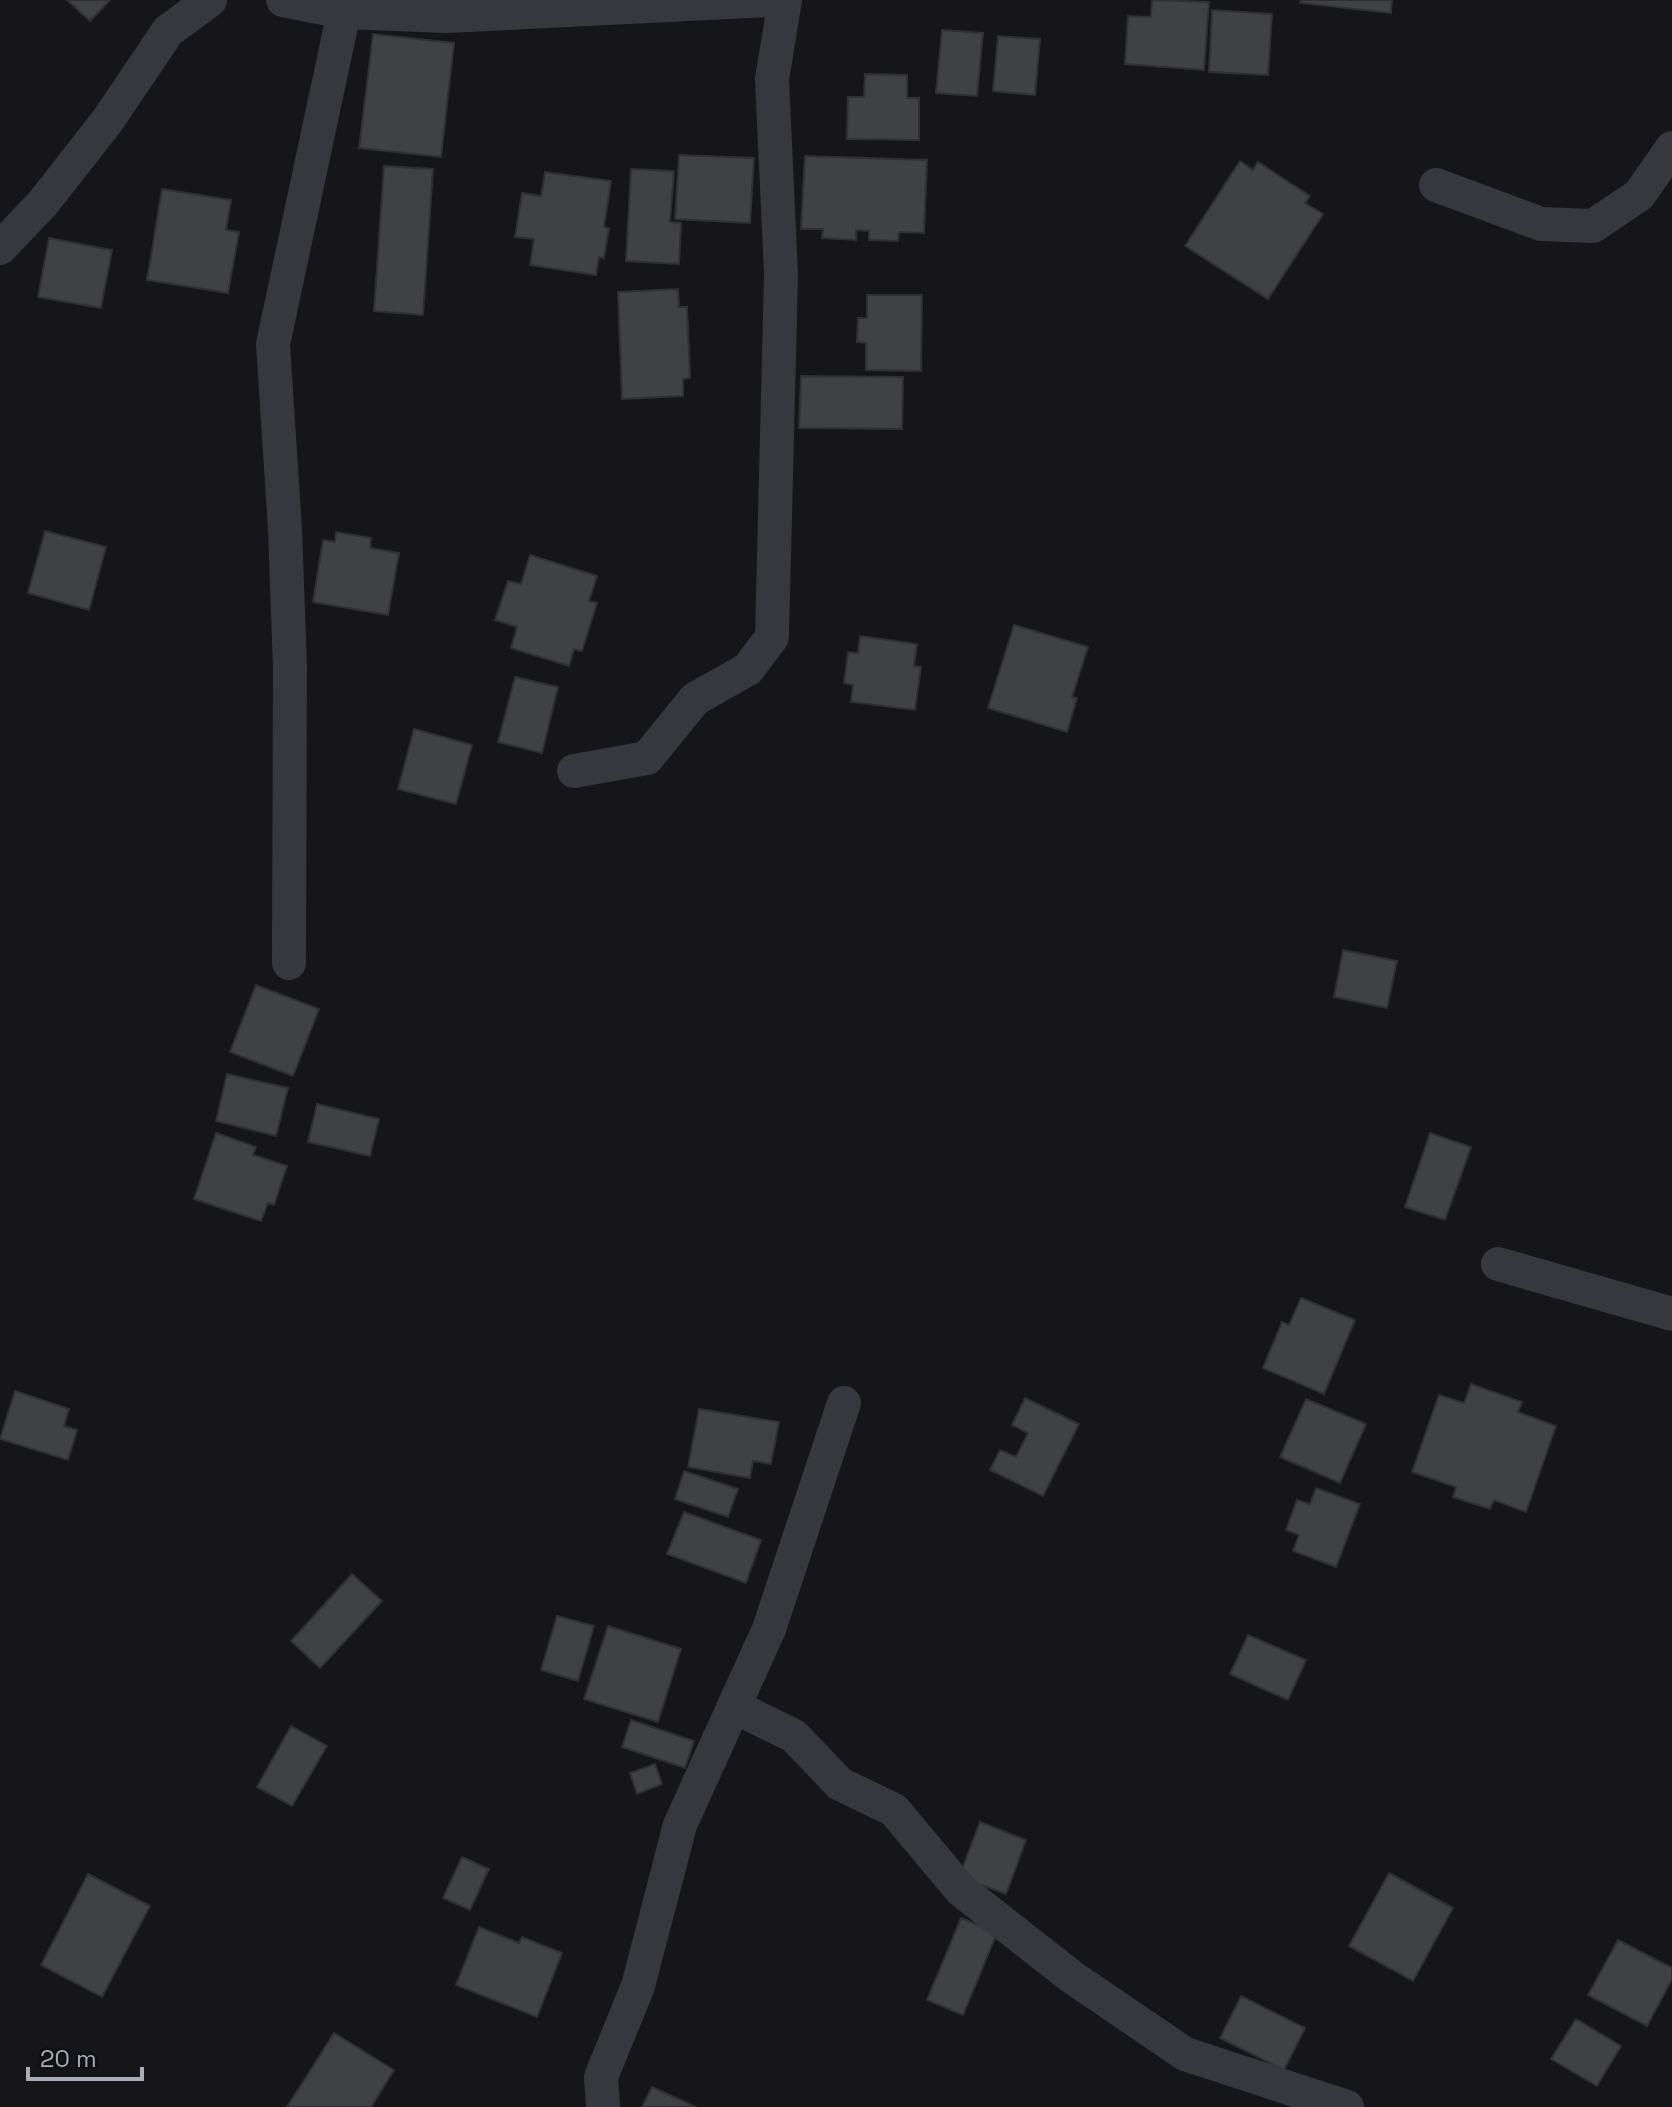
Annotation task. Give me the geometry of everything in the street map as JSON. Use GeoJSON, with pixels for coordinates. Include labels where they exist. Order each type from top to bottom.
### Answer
{"type":"FeatureCollection","features":[{"type":"Feature","properties":{"kind":"street"},"geometry":{"type":"LineString","coordinates":[[0,248],[43,203],[108,120],[168,31],[210,0]]}},
{"type":"Feature","properties":{"kind":"street"},"geometry":{"type":"LineString","coordinates":[[283,0],[344,12],[447,16],[768,0]]}},
{"type":"Feature","properties":{"kind":"street"},"geometry":{"type":"LineString","coordinates":[[574,771],[647,758],[695,699],[748,669],[772,637],[781,274],[772,79],[785,0]]}},
{"type":"Feature","properties":{"kind":"street"},"geometry":{"type":"LineString","coordinates":[[289,963],[290,668],[273,344],[344,12]]}},
{"type":"Feature","properties":{"kind":"street"},"geometry":{"type":"LineString","coordinates":[[1436,185],[1541,224],[1593,226],[1639,195],[1672,148]]}},
{"type":"Feature","properties":{"kind":"street"},"geometry":{"type":"LineString","coordinates":[[1498,1264],[1672,1314]]}},
{"type":"Feature","properties":{"kind":"street"},"geometry":{"type":"LineString","coordinates":[[603,2107],[601,2077],[638,1986],[680,1825],[769,1629],[844,1403]]}},
{"type":"Feature","properties":{"kind":"street"},"geometry":{"type":"LineString","coordinates":[[735,1707],[794,1736],[840,1784],[894,1810],[961,1890],[1072,1977],[1185,2054],[1347,2107]]}},
{"type":"Feature","properties":{"kind":"building"},"geometry":{"type":"Polygon","coordinates":[[[67,0],[110,0],[90,21],[67,0]]]}},
{"type":"Feature","properties":{"kind":"building"},"geometry":{"type":"Polygon","coordinates":[[[1152,0],[1209,2],[1204,70],[1125,64],[1128,16],[1151,17],[1152,0]]]}},
{"type":"Feature","properties":{"kind":"building"},"geometry":{"type":"Polygon","coordinates":[[[1301,0],[1392,0],[1391,13],[1300,3],[1301,0]]]}},
{"type":"Feature","properties":{"kind":"building"},"geometry":{"type":"Polygon","coordinates":[[[1212,10],[1272,14],[1268,75],[1209,72],[1212,10]]]}},
{"type":"Feature","properties":{"kind":"building"},"geometry":{"type":"Polygon","coordinates":[[[942,30],[983,33],[977,96],[936,93],[942,30]]]}},
{"type":"Feature","properties":{"kind":"building"},"geometry":{"type":"Polygon","coordinates":[[[373,34],[454,43],[441,157],[359,148],[373,34]]]}},
{"type":"Feature","properties":{"kind":"building"},"geometry":{"type":"Polygon","coordinates":[[[998,36],[1040,39],[1035,95],[993,91],[998,36]]]}},
{"type":"Feature","properties":{"kind":"building"},"geometry":{"type":"Polygon","coordinates":[[[865,74],[907,75],[907,98],[919,98],[919,140],[847,139],[848,97],[864,97],[865,74]]]}},
{"type":"Feature","properties":{"kind":"building"},"geometry":{"type":"Polygon","coordinates":[[[679,155],[754,158],[750,223],[675,219],[679,155]]]}},
{"type":"Feature","properties":{"kind":"building"},"geometry":{"type":"Polygon","coordinates":[[[805,156],[927,160],[924,233],[899,232],[898,241],[869,240],[869,231],[856,230],[856,240],[822,238],[823,229],[801,229],[805,156]]]}},
{"type":"Feature","properties":{"kind":"building"},"geometry":{"type":"Polygon","coordinates":[[[1240,161],[1253,170],[1258,162],[1310,196],[1305,203],[1323,214],[1268,299],[1185,246],[1240,161]]]}},
{"type":"Feature","properties":{"kind":"building"},"geometry":{"type":"Polygon","coordinates":[[[384,166],[433,169],[423,315],[374,311],[384,166]]]}},
{"type":"Feature","properties":{"kind":"building"},"geometry":{"type":"Polygon","coordinates":[[[631,169],[674,171],[670,222],[681,223],[679,264],[626,261],[631,169]]]}},
{"type":"Feature","properties":{"kind":"building"},"geometry":{"type":"Polygon","coordinates":[[[545,172],[611,181],[604,227],[609,228],[604,258],[599,257],[596,275],[530,265],[534,239],[515,237],[522,193],[541,196],[545,172]]]}},
{"type":"Feature","properties":{"kind":"building"},"geometry":{"type":"Polygon","coordinates":[[[162,189],[231,200],[226,230],[239,232],[228,293],[147,280],[162,189]]]}},
{"type":"Feature","properties":{"kind":"building"},"geometry":{"type":"Polygon","coordinates":[[[49,238],[112,250],[101,308],[38,297],[49,238]]]}},
{"type":"Feature","properties":{"kind":"building"},"geometry":{"type":"Polygon","coordinates":[[[678,289],[679,307],[687,307],[690,378],[683,379],[683,396],[622,399],[618,292],[678,289]]]}},
{"type":"Feature","properties":{"kind":"building"},"geometry":{"type":"Polygon","coordinates":[[[867,295],[922,295],[921,371],[866,370],[866,343],[857,342],[858,318],[867,318],[867,295]]]}},
{"type":"Feature","properties":{"kind":"building"},"geometry":{"type":"Polygon","coordinates":[[[801,376],[903,377],[902,429],[799,428],[801,376]]]}},
{"type":"Feature","properties":{"kind":"building"},"geometry":{"type":"Polygon","coordinates":[[[45,531],[106,547],[89,610],[28,593],[45,531]]]}},
{"type":"Feature","properties":{"kind":"building"},"geometry":{"type":"Polygon","coordinates":[[[336,532],[371,538],[370,548],[399,553],[388,615],[313,602],[323,540],[335,542],[336,532]]]}},
{"type":"Feature","properties":{"kind":"building"},"geometry":{"type":"Polygon","coordinates":[[[530,555],[597,576],[589,601],[597,603],[582,651],[574,649],[569,666],[511,648],[517,627],[495,620],[508,581],[521,584],[530,555]]]}},
{"type":"Feature","properties":{"kind":"building"},"geometry":{"type":"Polygon","coordinates":[[[1014,625],[1088,647],[1072,697],[1077,698],[1067,732],[988,708],[1014,625]]]}},
{"type":"Feature","properties":{"kind":"building"},"geometry":{"type":"Polygon","coordinates":[[[860,636],[917,644],[914,666],[921,667],[915,710],[851,702],[853,685],[844,683],[848,652],[858,653],[860,636]]]}},
{"type":"Feature","properties":{"kind":"building"},"geometry":{"type":"Polygon","coordinates":[[[515,677],[558,687],[542,753],[498,742],[515,677]]]}},
{"type":"Feature","properties":{"kind":"building"},"geometry":{"type":"Polygon","coordinates":[[[414,729],[472,745],[456,804],[398,789],[414,729]]]}},
{"type":"Feature","properties":{"kind":"building"},"geometry":{"type":"Polygon","coordinates":[[[1343,950],[1397,961],[1387,1008],[1334,997],[1343,950]]]}},
{"type":"Feature","properties":{"kind":"building"},"geometry":{"type":"Polygon","coordinates":[[[256,985],[319,1009],[293,1076],[230,1052],[256,985]]]}},
{"type":"Feature","properties":{"kind":"building"},"geometry":{"type":"Polygon","coordinates":[[[227,1074],[288,1088],[276,1136],[216,1121],[227,1074]]]}},
{"type":"Feature","properties":{"kind":"building"},"geometry":{"type":"Polygon","coordinates":[[[317,1104],[379,1119],[370,1156],[308,1142],[317,1104]]]}},
{"type":"Feature","properties":{"kind":"building"},"geometry":{"type":"Polygon","coordinates":[[[216,1133],[256,1147],[253,1155],[287,1166],[274,1205],[268,1203],[261,1221],[194,1199],[216,1133]]]}},
{"type":"Feature","properties":{"kind":"building"},"geometry":{"type":"Polygon","coordinates":[[[1430,1133],[1471,1147],[1445,1220],[1405,1207],[1430,1133]]]}},
{"type":"Feature","properties":{"kind":"building"},"geometry":{"type":"Polygon","coordinates":[[[1301,1298],[1355,1320],[1324,1394],[1263,1368],[1282,1322],[1289,1325],[1301,1298]]]}},
{"type":"Feature","properties":{"kind":"building"},"geometry":{"type":"Polygon","coordinates":[[[1471,1384],[1522,1402],[1518,1412],[1556,1426],[1526,1512],[1494,1500],[1490,1509],[1453,1497],[1456,1487],[1412,1472],[1439,1395],[1464,1403],[1471,1384]]]}},
{"type":"Feature","properties":{"kind":"building"},"geometry":{"type":"Polygon","coordinates":[[[15,1391],[69,1409],[64,1426],[77,1430],[68,1460],[0,1439],[15,1391]]]}},
{"type":"Feature","properties":{"kind":"building"},"geometry":{"type":"Polygon","coordinates":[[[1025,1398],[1079,1424],[1043,1496],[990,1470],[1000,1450],[1016,1457],[1028,1433],[1012,1425],[1025,1398]]]}},
{"type":"Feature","properties":{"kind":"building"},"geometry":{"type":"Polygon","coordinates":[[[1306,1399],[1366,1424],[1340,1483],[1280,1457],[1306,1399]]]}},
{"type":"Feature","properties":{"kind":"building"},"geometry":{"type":"Polygon","coordinates":[[[699,1409],[779,1422],[771,1464],[753,1461],[750,1478],[688,1467],[699,1409]]]}},
{"type":"Feature","properties":{"kind":"building"},"geometry":{"type":"Polygon","coordinates":[[[684,1471],[738,1489],[728,1517],[675,1499],[684,1471]]]}},
{"type":"Feature","properties":{"kind":"building"},"geometry":{"type":"Polygon","coordinates":[[[1316,1488],[1360,1504],[1336,1567],[1293,1551],[1299,1535],[1286,1530],[1297,1500],[1310,1504],[1316,1488]]]}},
{"type":"Feature","properties":{"kind":"building"},"geometry":{"type":"Polygon","coordinates":[[[684,1512],[761,1540],[746,1583],[667,1554],[684,1512]]]}},
{"type":"Feature","properties":{"kind":"building"},"geometry":{"type":"Polygon","coordinates":[[[352,1574],[382,1601],[320,1668],[291,1641],[352,1574]]]}},
{"type":"Feature","properties":{"kind":"building"},"geometry":{"type":"Polygon","coordinates":[[[557,1616],[594,1626],[578,1681],[541,1670],[557,1616]]]}},
{"type":"Feature","properties":{"kind":"building"},"geometry":{"type":"Polygon","coordinates":[[[608,1626],[681,1649],[658,1722],[584,1699],[608,1626]]]}},
{"type":"Feature","properties":{"kind":"building"},"geometry":{"type":"Polygon","coordinates":[[[1248,1635],[1306,1660],[1288,1700],[1230,1674],[1248,1635]]]}},
{"type":"Feature","properties":{"kind":"building"},"geometry":{"type":"Polygon","coordinates":[[[631,1720],[694,1741],[685,1768],[622,1747],[631,1720]]]}},
{"type":"Feature","properties":{"kind":"building"},"geometry":{"type":"Polygon","coordinates":[[[291,1726],[327,1746],[292,1806],[257,1787],[291,1726]]]}},
{"type":"Feature","properties":{"kind":"building"},"geometry":{"type":"Polygon","coordinates":[[[655,1764],[662,1784],[637,1794],[630,1773],[655,1764]]]}},
{"type":"Feature","properties":{"kind":"building"},"geometry":{"type":"Polygon","coordinates":[[[980,1822],[1026,1840],[1006,1894],[959,1877],[980,1822]]]}},
{"type":"Feature","properties":{"kind":"building"},"geometry":{"type":"Polygon","coordinates":[[[462,1857],[489,1869],[470,1910],[443,1898],[462,1857]]]}},
{"type":"Feature","properties":{"kind":"building"},"geometry":{"type":"Polygon","coordinates":[[[1389,1873],[1453,1908],[1413,1981],[1349,1946],[1389,1873]]]}},
{"type":"Feature","properties":{"kind":"building"},"geometry":{"type":"Polygon","coordinates":[[[88,1874],[150,1906],[102,1997],[41,1965],[88,1874]]]}},
{"type":"Feature","properties":{"kind":"building"},"geometry":{"type":"Polygon","coordinates":[[[961,1918],[997,1933],[963,2015],[927,2000],[961,1918]]]}},
{"type":"Feature","properties":{"kind":"building"},"geometry":{"type":"Polygon","coordinates":[[[479,1927],[519,1943],[522,1937],[562,1953],[537,2017],[456,1985],[479,1927]]]}},
{"type":"Feature","properties":{"kind":"building"},"geometry":{"type":"Polygon","coordinates":[[[1618,1940],[1672,1968],[1672,1979],[1647,2026],[1588,1995],[1618,1940]]]}},
{"type":"Feature","properties":{"kind":"building"},"geometry":{"type":"Polygon","coordinates":[[[1241,1996],[1305,2028],[1284,2070],[1220,2038],[1241,1996]]]}},
{"type":"Feature","properties":{"kind":"building"},"geometry":{"type":"Polygon","coordinates":[[[1576,2019],[1621,2046],[1597,2086],[1551,2059],[1576,2019]]]}},
{"type":"Feature","properties":{"kind":"building"},"geometry":{"type":"Polygon","coordinates":[[[334,2033],[394,2070],[371,2107],[287,2107],[334,2033]]]}},
{"type":"Feature","properties":{"kind":"building"},"geometry":{"type":"Polygon","coordinates":[[[652,2087],[696,2107],[642,2107],[652,2087]]]}}]}
